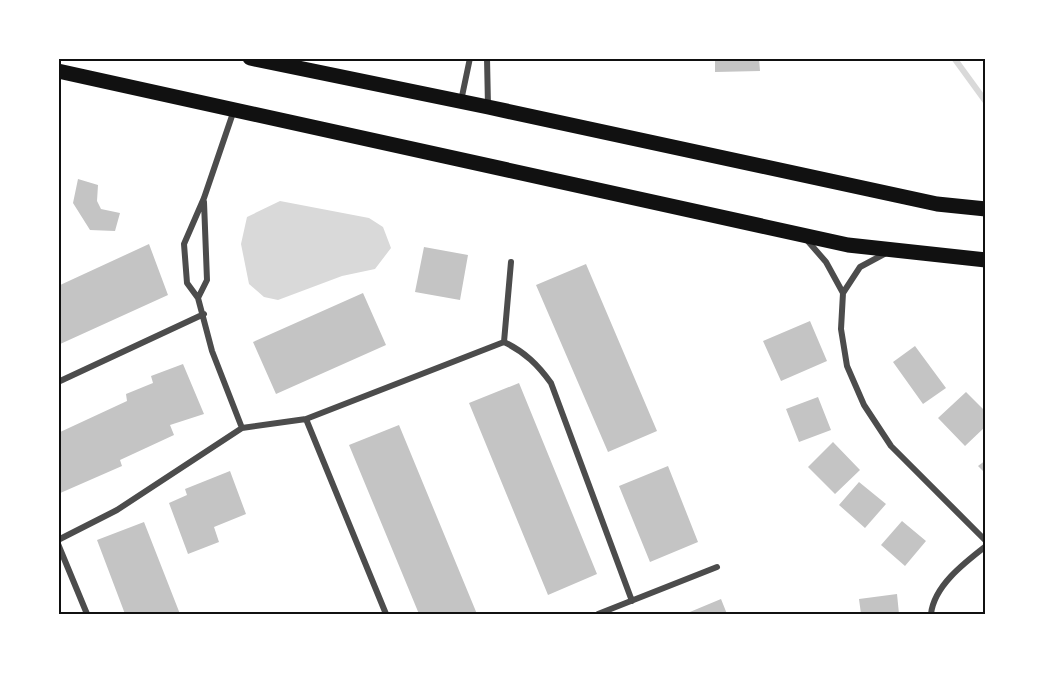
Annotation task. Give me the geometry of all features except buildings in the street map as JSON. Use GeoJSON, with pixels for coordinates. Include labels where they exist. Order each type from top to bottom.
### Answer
{"type":"FeatureCollection","features":[{"type":"Feature","properties":{"kind":"main road"},"geometry":{"type":"LineString","coordinates":[[250,58],[488,106],[937,204],[986,209]]}},
{"type":"Feature","properties":{"kind":"main road"},"geometry":{"type":"LineString","coordinates":[[58,71],[848,245],[986,260]]}},
{"type":"Feature","properties":{"kind":"street"},"geometry":{"type":"LineString","coordinates":[[299,58],[315,72]]}},
{"type":"Feature","properties":{"kind":"street"},"geometry":{"type":"LineString","coordinates":[[461,101],[470,58]]}},
{"type":"Feature","properties":{"kind":"street"},"geometry":{"type":"LineString","coordinates":[[487,58],[488,106]]}},
{"type":"Feature","properties":{"kind":"street"},"geometry":{"type":"LineString","coordinates":[[234,109],[204,198],[184,244],[187,283],[198,298],[212,351],[242,428]]}},
{"type":"Feature","properties":{"kind":"street"},"geometry":{"type":"LineString","coordinates":[[198,298],[207,280],[204,198]]}},
{"type":"Feature","properties":{"kind":"street"},"geometry":{"type":"LineString","coordinates":[[802,235],[838,279],[843,293],[841,329],[848,366],[864,405],[891,446],[986,541]]}},
{"type":"Feature","properties":{"kind":"street"},"geometry":{"type":"LineString","coordinates":[[843,293],[860,267],[892,250]]}},
{"type":"Feature","properties":{"kind":"street"},"geometry":{"type":"LineString","coordinates":[[504,342],[511,262]]}},
{"type":"Feature","properties":{"kind":"street"},"geometry":{"type":"LineString","coordinates":[[58,381],[204,314]]}},
{"type":"Feature","properties":{"kind":"street"},"geometry":{"type":"LineString","coordinates":[[87,615],[58,542],[117,510],[242,428],[306,419],[504,342],[518,348],[537,364],[551,383],[632,601]]}},
{"type":"Feature","properties":{"kind":"street"},"geometry":{"type":"LineString","coordinates":[[306,419],[386,615]]}},
{"type":"Feature","properties":{"kind":"street"},"geometry":{"type":"LineString","coordinates":[[931,615],[932,605],[942,587],[969,559],[986,546]]}},
{"type":"Feature","properties":{"kind":"street"},"geometry":{"type":"LineString","coordinates":[[598,615],[717,567]]}},
{"type":"Feature","properties":{"kind":"shaded area"},"geometry":{"type":"Polygon","coordinates":[[[280,201],[369,218],[383,227],[391,248],[375,269],[342,276],[278,300],[264,297],[249,284],[241,244],[247,217],[280,201]]]}},
{"type":"Feature","properties":{"kind":"waterway"},"geometry":{"type":"LineString","coordinates":[[954,58],[986,102]]}}]}
